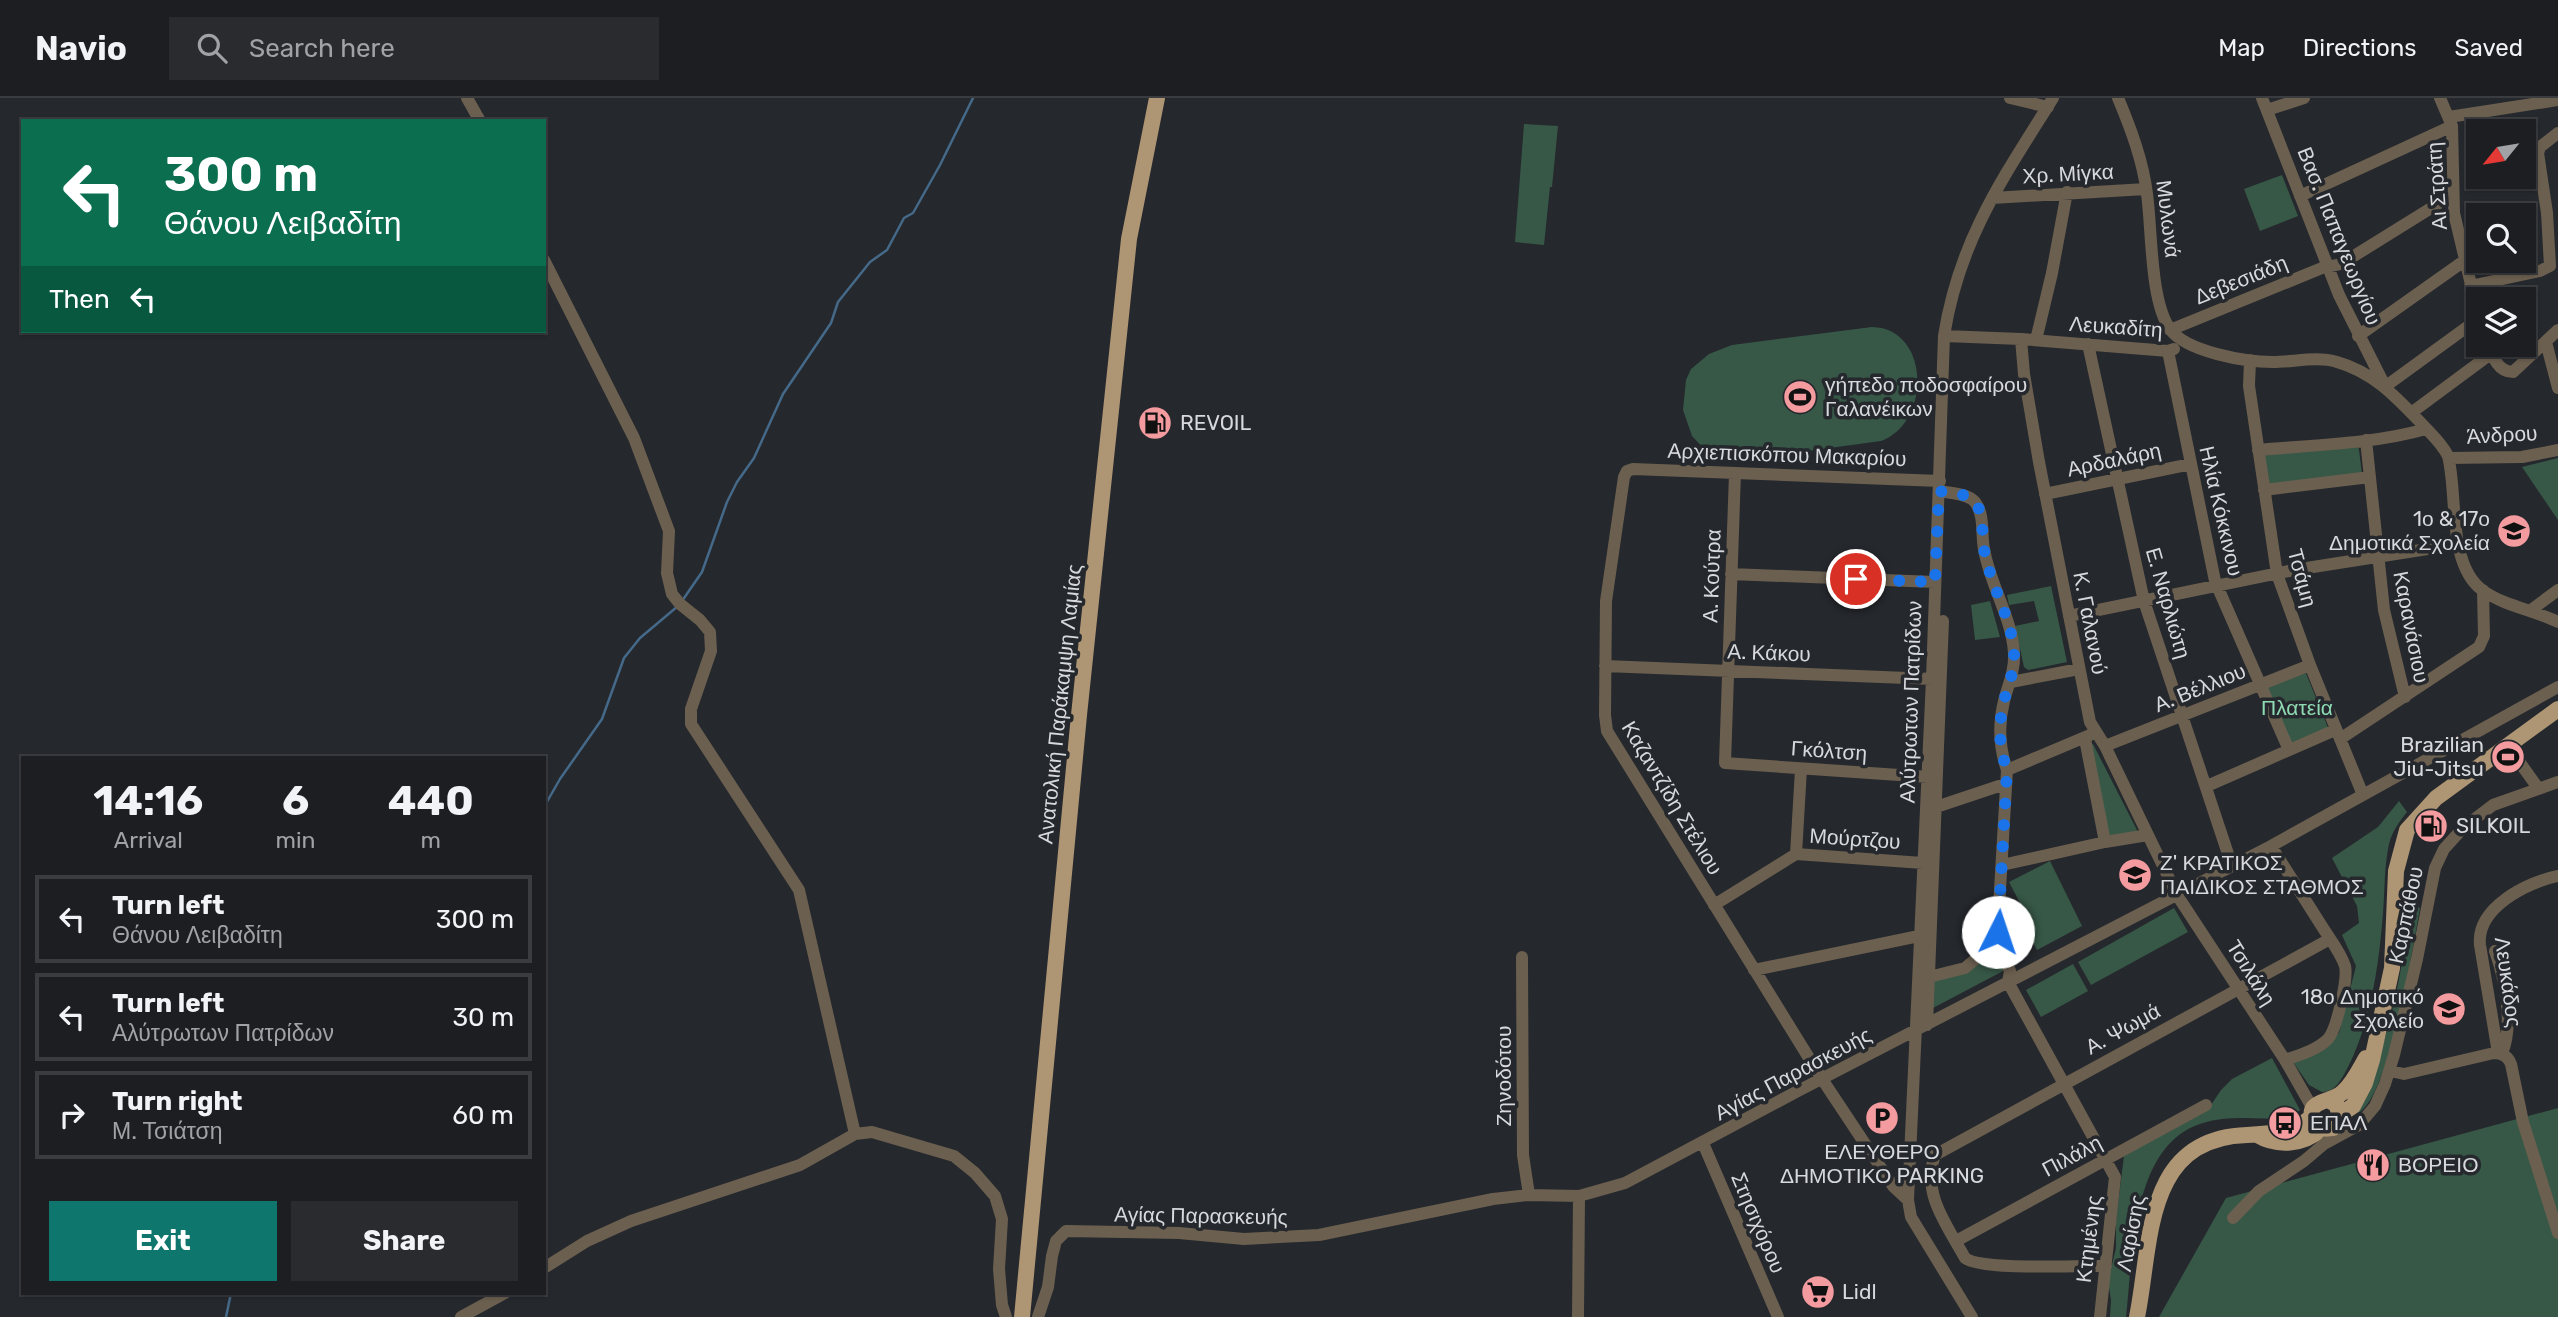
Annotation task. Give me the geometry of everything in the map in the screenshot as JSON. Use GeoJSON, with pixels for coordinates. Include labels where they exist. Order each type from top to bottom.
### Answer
{"type":"FeatureCollection","features":[{"type":"Feature","properties":{"kind":"main road","name":"Ανατολική Παράκαμψη Λαμίας"},"geometry":{"type":"LineString","coordinates":[[1022,1317],[1078,729],[1129,239],[1157,98]]}},
{"type":"Feature","properties":{"kind":"main road","name":"Λαρίσης"},"geometry":{"type":"LineString","coordinates":[[2137,1317],[2154,1210],[2167,1178],[2181,1161],[2207,1143],[2227,1137],[2257,1135],[2269,1142],[2289,1142],[2314,1136],[2328,1120],[2353,1106],[2365,1083],[2392,968],[2395,877],[2410,824],[2436,798],[2558,709]]}},
{"type":"Feature","properties":{"kind":"street"},"geometry":{"type":"LineString","coordinates":[[467,98],[479,119]]}},
{"type":"Feature","properties":{"kind":"street"},"geometry":{"type":"LineString","coordinates":[[2010,98],[2051,103]]}},
{"type":"Feature","properties":{"kind":"street","name":"Μυλωνά"},"geometry":{"type":"LineString","coordinates":[[2118,98],[2138,154],[2146,189],[2158,303],[2171,330],[2182,340]]}},
{"type":"Feature","properties":{"kind":"street"},"geometry":{"type":"LineString","coordinates":[[2265,104],[2304,98]]}},
{"type":"Feature","properties":{"kind":"street","name":"Αι Στράτη"},"geometry":{"type":"LineString","coordinates":[[2440,98],[2451,121],[2453,198],[2470,286]]}},
{"type":"Feature","properties":{"kind":"street"},"geometry":{"type":"LineString","coordinates":[[2300,196],[2451,121],[2558,100]]}},
{"type":"Feature","properties":{"kind":"street","name":"Αλύτρωτων Πατρίδων"},"geometry":{"type":"LineString","coordinates":[[1972,1317],[1912,1217],[1908,1199],[1932,679],[1944,336],[1964,255],[1992,198],[2051,103]]}},
{"type":"Feature","properties":{"kind":"street","name":"Βασ. Παπαγεωργίου"},"geometry":{"type":"LineString","coordinates":[[2265,104],[2327,267],[2358,336],[2386,386]]}},
{"type":"Feature","properties":{"kind":"street"},"geometry":{"type":"LineString","coordinates":[[2470,286],[2540,271],[2550,266],[2547,213],[2538,153],[2540,147],[2558,133]]}},
{"type":"Feature","properties":{"kind":"street","name":"Χρ. Μίγκα"},"geometry":{"type":"LineString","coordinates":[[1992,198],[2146,189]]}},
{"type":"Feature","properties":{"kind":"street"},"geometry":{"type":"LineString","coordinates":[[2036,340],[2067,192]]}},
{"type":"Feature","properties":{"kind":"street","name":"Δεβεσιάδη"},"geometry":{"type":"LineString","coordinates":[[2171,330],[2327,267],[2344,263],[2444,200],[2453,198]]}},
{"type":"Feature","properties":{"kind":"street"},"geometry":{"type":"LineString","coordinates":[[2358,336],[2464,261]]}},
{"type":"Feature","properties":{"kind":"street"},"geometry":{"type":"LineString","coordinates":[[546,264],[634,438],[669,531],[667,573],[673,594],[710,632],[712,651],[691,709],[691,724],[799,890],[855,1134]]}},
{"type":"Feature","properties":{"kind":"street"},"geometry":{"type":"LineString","coordinates":[[2386,386],[2466,325]]}},
{"type":"Feature","properties":{"kind":"street"},"geometry":{"type":"LineString","coordinates":[[2536,352],[2558,330]]}},
{"type":"Feature","properties":{"kind":"street","name":"Λευκαδίτη"},"geometry":{"type":"LineString","coordinates":[[1944,336],[2036,340],[2168,351],[2174,349],[2182,340],[2210,351],[2250,360],[2329,360],[2360,370],[2386,386],[2444,448],[2449,458]]}},
{"type":"Feature","properties":{"kind":"street","name":"Κ. Γαλανού"},"geometry":{"type":"LineString","coordinates":[[2021,339],[2024,374],[2080,669],[2090,736],[2105,746],[2177,895]]}},
{"type":"Feature","properties":{"kind":"street"},"geometry":{"type":"LineString","coordinates":[[2546,342],[2558,388]]}},
{"type":"Feature","properties":{"kind":"street","name":"Ε. Ναρλιώτη"},"geometry":{"type":"LineString","coordinates":[[2088,344],[2144,601],[2232,866]]}},
{"type":"Feature","properties":{"kind":"street","name":"Ηλία Κόκκινου"},"geometry":{"type":"LineString","coordinates":[[2168,351],[2218,587],[2290,750]]}},
{"type":"Feature","properties":{"kind":"street"},"geometry":{"type":"LineString","coordinates":[[2411,413],[2480,357]]}},
{"type":"Feature","properties":{"kind":"street"},"geometry":{"type":"LineString","coordinates":[[2494,357],[2499,366],[2508,372],[2517,371],[2531,357]]}},
{"type":"Feature","properties":{"kind":"street","name":"Τσάμη"},"geometry":{"type":"LineString","coordinates":[[2250,360],[2248,377],[2277,574],[2310,665],[2363,795]]}},
{"type":"Feature","properties":{"kind":"street"},"geometry":{"type":"LineString","coordinates":[[2259,450],[2366,440],[2426,429]]}},
{"type":"Feature","properties":{"kind":"street","name":"Καρανάσιου"},"geometry":{"type":"LineString","coordinates":[[2366,440],[2384,610],[2405,697]]}},
{"type":"Feature","properties":{"kind":"street","name":"Άνδρου"},"geometry":{"type":"LineString","coordinates":[[2449,458],[2522,457],[2558,450]]}},
{"type":"Feature","properties":{"kind":"street"},"geometry":{"type":"LineString","coordinates":[[2449,458],[2459,544],[2469,575],[2483,590],[2558,622]]}},
{"type":"Feature","properties":{"kind":"street","name":"Αρδαλάρη"},"geometry":{"type":"LineString","coordinates":[[2045,494],[2191,464]]}},
{"type":"Feature","properties":{"kind":"street","name":"Αρχιεπισκόπου Μακαρίου"},"geometry":{"type":"LineString","coordinates":[[1633,469],[1939,486],[1972,499],[1979,512],[1986,559],[2014,653],[2000,738],[2001,753],[2007,770],[1997,941]]}},
{"type":"Feature","properties":{"kind":"street","name":"Καζαντζίδη Στέλιου"},"geometry":{"type":"LineString","coordinates":[[1633,469],[1627,471],[1623,477],[1608,582],[1605,666],[1607,731],[1822,1079],[1897,1191],[1908,1199]]}},
{"type":"Feature","properties":{"kind":"street","name":"Α. Κούτρα"},"geometry":{"type":"LineString","coordinates":[[1727,764],[1724,758],[1735,473]]}},
{"type":"Feature","properties":{"kind":"street"},"geometry":{"type":"LineString","coordinates":[[2264,490],[2370,477]]}},
{"type":"Feature","properties":{"kind":"street"},"geometry":{"type":"LineString","coordinates":[[2069,616],[2277,574],[2459,544]]}},
{"type":"Feature","properties":{"kind":"street"},"geometry":{"type":"LineString","coordinates":[[1731,574],[1935,582]]}},
{"type":"Feature","properties":{"kind":"street"},"geometry":{"type":"LineString","coordinates":[[2207,786],[2290,750],[2337,734],[2405,697],[2472,653],[2482,643],[2484,636],[2483,590]]}},
{"type":"Feature","properties":{"kind":"street"},"geometry":{"type":"LineString","coordinates":[[2531,610],[2558,590]]}},
{"type":"Feature","properties":{"kind":"street"},"geometry":{"type":"LineString","coordinates":[[1927,1025],[1943,621]]}},
{"type":"Feature","properties":{"kind":"street","name":"Α. Βέλλιου"},"geometry":{"type":"LineString","coordinates":[[2105,746],[2310,665]]}},
{"type":"Feature","properties":{"kind":"street","name":"Α. Κάκου"},"geometry":{"type":"LineString","coordinates":[[1605,666],[1932,679]]}},
{"type":"Feature","properties":{"kind":"street"},"geometry":{"type":"LineString","coordinates":[[2011,682],[2080,669]]}},
{"type":"Feature","properties":{"kind":"street","name":"Αγίας Παρασκευής"},"geometry":{"type":"LineString","coordinates":[[1038,1317],[1048,1287],[1056,1241],[1062,1234],[1073,1230],[1117,1234],[1189,1234],[1233,1239],[1295,1237],[1340,1231],[1493,1199],[1528,1195],[1579,1196],[1625,1183],[2271,846],[2558,687]]}},
{"type":"Feature","properties":{"kind":"street"},"geometry":{"type":"LineString","coordinates":[[2007,770],[2090,736],[2105,842]]}},
{"type":"Feature","properties":{"kind":"street"},"geometry":{"type":"LineString","coordinates":[[2508,746],[2538,788]]}},
{"type":"Feature","properties":{"kind":"street","name":"Γκόλτση"},"geometry":{"type":"LineString","coordinates":[[1727,764],[1927,777]]}},
{"type":"Feature","properties":{"kind":"street"},"geometry":{"type":"LineString","coordinates":[[1796,854],[1801,769]]}},
{"type":"Feature","properties":{"kind":"street","name":"Καρπάθου"},"geometry":{"type":"LineString","coordinates":[[2233,1218],[2259,1191],[2304,1161],[2328,1120],[2360,1125],[2375,1106],[2390,1071],[2401,1029],[2439,857],[2463,828],[2485,810],[2497,803],[2558,782]]}},
{"type":"Feature","properties":{"kind":"street"},"geometry":{"type":"LineString","coordinates":[[1936,807],[2005,784]]}},
{"type":"Feature","properties":{"kind":"street"},"geometry":{"type":"LineString","coordinates":[[2002,865],[2148,835]]}},
{"type":"Feature","properties":{"kind":"street"},"geometry":{"type":"LineString","coordinates":[[2271,846],[2345,964],[2346,973],[2333,1029],[2323,1043],[2285,1060]]}},
{"type":"Feature","properties":{"kind":"street","name":"Μούρτζου"},"geometry":{"type":"LineString","coordinates":[[1714,905],[1796,854],[1923,863]]}},
{"type":"Feature","properties":{"kind":"street","name":"Λευκάδος"},"geometry":{"type":"LineString","coordinates":[[2500,1053],[2479,943],[2480,933],[2495,910],[2514,894],[2538,881],[2558,876]]}},
{"type":"Feature","properties":{"kind":"street","name":"Τσιλάλη"},"geometry":{"type":"LineString","coordinates":[[2177,895],[2292,1072],[2311,1093],[2328,1120]]}},
{"type":"Feature","properties":{"kind":"street"},"geometry":{"type":"LineString","coordinates":[[1754,970],[1919,936]]}},
{"type":"Feature","properties":{"kind":"street","name":"Α. Ψωμά"},"geometry":{"type":"LineString","coordinates":[[1956,1241],[1934,1201],[1931,1190],[1932,1165],[1936,1155],[2330,939]]}},
{"type":"Feature","properties":{"kind":"street"},"geometry":{"type":"LineString","coordinates":[[1929,977],[1965,968],[1997,941]]}},
{"type":"Feature","properties":{"kind":"street","name":"Κτημένης"},"geometry":{"type":"LineString","coordinates":[[1997,941],[2010,971],[2008,982],[2113,1171],[2116,1184],[2100,1317]]}},
{"type":"Feature","properties":{"kind":"street","name":"Λευκάδος"},"geometry":{"type":"LineString","coordinates":[[2495,951],[2502,974],[2508,1034],[2500,1053]]}},
{"type":"Feature","properties":{"kind":"street","name":"Ζηνοδότου"},"geometry":{"type":"LineString","coordinates":[[1522,957],[1523,1155],[1528,1195]]}},
{"type":"Feature","properties":{"kind":"street"},"geometry":{"type":"LineString","coordinates":[[2390,1071],[2404,1074],[2500,1053],[2511,1064],[2524,1122],[2558,1233]]}},
{"type":"Feature","properties":{"kind":"street","name":"Πιλάλη"},"geometry":{"type":"LineString","coordinates":[[1956,1241],[2206,1105]]}},
{"type":"Feature","properties":{"kind":"street"},"geometry":{"type":"LineString","coordinates":[[546,1267],[587,1241],[631,1221],[800,1165],[855,1134],[872,1132],[947,1153],[962,1162],[989,1189],[1001,1211],[999,1269],[1006,1317]]}},
{"type":"Feature","properties":{"kind":"street","name":"Στησιχόρου"},"geometry":{"type":"LineString","coordinates":[[1703,1143],[1778,1317]]}},
{"type":"Feature","properties":{"kind":"street"},"geometry":{"type":"LineString","coordinates":[[1578,1317],[1579,1196]]}},
{"type":"Feature","properties":{"kind":"street"},"geometry":{"type":"LineString","coordinates":[[1956,1241],[1965,1258],[1979,1264],[2106,1266]]}},
{"type":"Feature","properties":{"kind":"street"},"geometry":{"type":"LineString","coordinates":[[461,1317],[501,1295]]}},
{"type":"Feature","properties":{"kind":"green space"},"geometry":{"type":"Polygon","coordinates":[[[1524,124],[1558,126],[1544,245],[1515,242],[1524,124]]]}},
{"type":"Feature","properties":{"kind":"green space"},"geometry":{"type":"Polygon","coordinates":[[[2282,175],[2298,216],[2260,231],[2244,189],[2282,175]]]}},
{"type":"Feature","properties":{"kind":"green space","name":"γήπεδο ποδοσφαίρου Γαλανέικων"},"geometry":{"type":"Polygon","coordinates":[[[1872,327],[1891,331],[1905,343],[1914,358],[1916,397],[1909,415],[1898,431],[1881,441],[1741,460],[1708,453],[1692,436],[1683,410],[1686,380],[1691,369],[1709,354],[1732,345],[1872,327]]]}},
{"type":"Feature","properties":{"kind":"green space"},"geometry":{"type":"Polygon","coordinates":[[[2358,442],[2362,474],[2268,486],[2264,453],[2358,442]]]}},
{"type":"Feature","properties":{"kind":"green space"},"geometry":{"type":"Polygon","coordinates":[[[2558,458],[2558,520],[2522,467],[2558,458]]]}},
{"type":"Feature","properties":{"kind":"green space"},"geometry":{"type":"Polygon","coordinates":[[[2051,586],[2067,662],[2028,670],[2024,667],[2015,626],[2039,621],[2034,601],[2009,605],[2007,595],[2051,586]]]}},
{"type":"Feature","properties":{"kind":"green space"},"geometry":{"type":"Polygon","coordinates":[[[1990,601],[2000,637],[1975,640],[1971,605],[1990,601]]]}},
{"type":"Feature","properties":{"kind":"green space","name":"Πλατεία"},"geometry":{"type":"Polygon","coordinates":[[[2305,671],[2329,730],[2290,746],[2266,687],[2305,671]]]}},
{"type":"Feature","properties":{"kind":"green space"},"geometry":{"type":"Polygon","coordinates":[[[2093,744],[2137,830],[2136,834],[2113,838],[2106,834],[2089,745],[2093,744]]]}},
{"type":"Feature","properties":{"kind":"green space"},"geometry":{"type":"Polygon","coordinates":[[[2399,801],[2407,812],[2396,827],[2389,844],[2379,952],[2368,1013],[2355,1051],[2342,1077],[2334,1088],[2322,1092],[2309,1085],[2293,1062],[2319,1050],[2339,1033],[2356,966],[2342,935],[2359,923],[2357,906],[2332,858],[2378,827],[2399,801]]]}},
{"type":"Feature","properties":{"kind":"green space"},"geometry":{"type":"Polygon","coordinates":[[[2050,861],[2082,926],[2037,950],[2015,909],[2021,905],[2009,882],[2050,861]]]}},
{"type":"Feature","properties":{"kind":"green space"},"geometry":{"type":"Polygon","coordinates":[[[2408,904],[2420,908],[2398,1019],[2380,1080],[2369,1101],[2358,1113],[2379,1059],[2394,1002],[2405,943],[2408,904]]]}},
{"type":"Feature","properties":{"kind":"green space"},"geometry":{"type":"Polygon","coordinates":[[[2174,908],[2188,932],[2091,985],[2078,962],[2174,908]]]}},
{"type":"Feature","properties":{"kind":"green space"},"geometry":{"type":"Polygon","coordinates":[[[1995,949],[2005,970],[1933,1008],[1933,979],[1995,949]]]}},
{"type":"Feature","properties":{"kind":"green space"},"geometry":{"type":"Polygon","coordinates":[[[2073,964],[2088,991],[2041,1017],[2026,990],[2073,964]]]}},
{"type":"Feature","properties":{"kind":"green space"},"geometry":{"type":"Polygon","coordinates":[[[2272,1058],[2300,1110],[2292,1117],[2284,1119],[2233,1118],[2212,1121],[2179,1135],[2162,1154],[2149,1178],[2140,1205],[2134,1234],[2126,1317],[2110,1317],[2108,1281],[2116,1248],[2116,1220],[2124,1156],[2211,1105],[2232,1079],[2272,1058]]]}},
{"type":"Feature","properties":{"kind":"green space"},"geometry":{"type":"Polygon","coordinates":[[[2558,1108],[2558,1317],[2159,1317],[2226,1198],[2558,1108]]]}},
{"type":"Feature","properties":{"kind":"waterway"},"geometry":{"type":"LineString","coordinates":[[682,601],[702,572],[727,502],[754,458],[783,394],[831,323],[838,302],[870,262],[887,250],[904,218],[913,213],[973,98]]}},
{"type":"Feature","properties":{"kind":"waterway"},"geometry":{"type":"LineString","coordinates":[[546,804],[602,719],[624,658],[640,638],[678,606]]}},
{"type":"Feature","properties":{"kind":"waterway"},"geometry":{"type":"LineString","coordinates":[[226,1317],[231,1295]]}},
{"type":"Feature","properties":{"kind":"place","name":"γήπεδο ποδοσφαίρου Γαλανέικων"},"geometry":{"type":"Point","coordinates":[1800,397]}},
{"type":"Feature","properties":{"kind":"place","name":"REVOIL"},"geometry":{"type":"Point","coordinates":[1155,423]}},
{"type":"Feature","properties":{"kind":"place","name":"1ο & 17ο Δημοτικά Σχολεία"},"geometry":{"type":"Point","coordinates":[2514,531]}},
{"type":"Feature","properties":{"kind":"place","name":"Brazilian Jiu-Jitsu"},"geometry":{"type":"Point","coordinates":[2508,757]}},
{"type":"Feature","properties":{"kind":"place","name":"SILKOIL"},"geometry":{"type":"Point","coordinates":[2431,826]}},
{"type":"Feature","properties":{"kind":"place","name":"Ζ' ΚΡΑΤΙΚΟΣ ΠΑΙΔΙΚΟΣ ΣΤΑΘΜΟΣ"},"geometry":{"type":"Point","coordinates":[2135,875]}},
{"type":"Feature","properties":{"kind":"place","name":"18ο Δημοτικό Σχολείο"},"geometry":{"type":"Point","coordinates":[2449,1009]}},
{"type":"Feature","properties":{"kind":"place","name":"ΕΛΕΥΘΕΡΟ ΔΗΜΟΤΙΚΟ PARKING"},"geometry":{"type":"Point","coordinates":[1882,1118]}},
{"type":"Feature","properties":{"kind":"place","name":"ΕΠΑΛ"},"geometry":{"type":"Point","coordinates":[2285,1123]}},
{"type":"Feature","properties":{"kind":"place","name":"ΒΟΡΕΙΟ"},"geometry":{"type":"Point","coordinates":[2373,1165]}},
{"type":"Feature","properties":{"kind":"place","name":"Lidl"},"geometry":{"type":"Point","coordinates":[1818,1292]}},
{"type":"Feature","properties":{"kind":"route"},"geometry":{"type":"LineString","coordinates":[[1856,579],[1935,582],[1939,491],[1968,497],[1975,502],[1981,518],[1983,549],[2014,653],[2011,682],[2001,719],[2001,753],[2007,770],[1998,932]]}}]}
